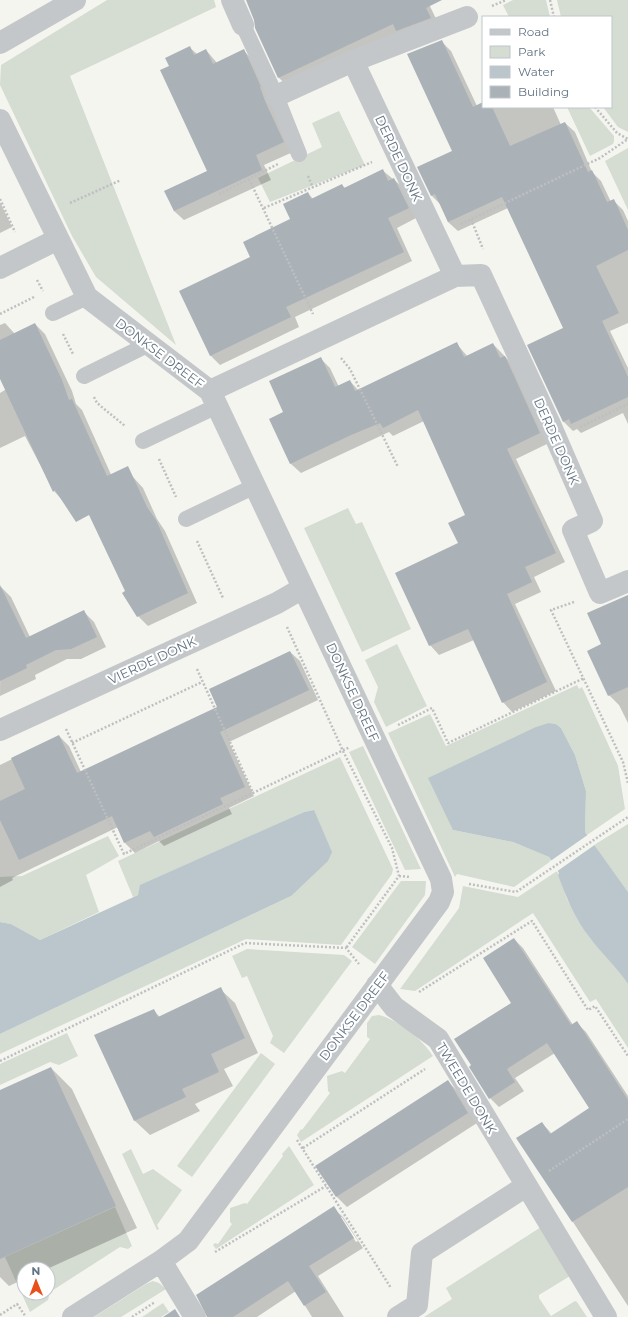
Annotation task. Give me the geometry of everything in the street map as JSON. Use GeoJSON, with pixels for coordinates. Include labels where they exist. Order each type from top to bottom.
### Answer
{"type":"FeatureCollection","features":[{"type":"Feature","properties":{"kind":"street"},"geometry":{"type":"LineString","coordinates":[[0,43],[75,0]]}},
{"type":"Feature","properties":{"kind":"street"},"geometry":{"type":"LineString","coordinates":[[232,0],[243,25]]}},
{"type":"Feature","properties":{"kind":"street"},"geometry":{"type":"LineString","coordinates":[[276,96],[353,61],[468,17]]}},
{"type":"Feature","properties":{"kind":"street","name":"DERDE DONK"},"geometry":{"type":"LineString","coordinates":[[353,61],[455,276]]}},
{"type":"Feature","properties":{"kind":"street","name":"DONKSE DREEF"},"geometry":{"type":"LineString","coordinates":[[0,120],[87,297],[149,344],[214,398],[441,879],[443,892],[439,902],[188,1240],[161,1261],[73,1317]]}},
{"type":"Feature","properties":{"kind":"street"},"geometry":{"type":"LineString","coordinates":[[0,268],[58,239]]}},
{"type":"Feature","properties":{"kind":"street","name":"DERDE DONK"},"geometry":{"type":"LineString","coordinates":[[214,398],[455,276],[481,275],[556,438],[592,521],[572,530],[600,593]]}},
{"type":"Feature","properties":{"kind":"street"},"geometry":{"type":"LineString","coordinates":[[600,593],[628,581]]}},
{"type":"Feature","properties":{"kind":"street","name":"VIERDE DONK"},"geometry":{"type":"LineString","coordinates":[[0,730],[277,603],[303,588]]}},
{"type":"Feature","properties":{"kind":"street","name":"TWEEDE DONK"},"geometry":{"type":"LineString","coordinates":[[377,985],[394,1007],[438,1039],[606,1317]]}},
{"type":"Feature","properties":{"kind":"street"},"geometry":{"type":"LineString","coordinates":[[402,1314],[417,1305],[422,1253],[526,1186]]}},
{"type":"Feature","properties":{"kind":"street"},"geometry":{"type":"LineString","coordinates":[[161,1261],[195,1317]]}},
{"type":"Feature","properties":{"kind":"lane"},"geometry":{"type":"LineString","coordinates":[[243,25],[276,96],[299,154]]}},
{"type":"Feature","properties":{"kind":"lane"},"geometry":{"type":"LineString","coordinates":[[53,313],[87,297]]}},
{"type":"Feature","properties":{"kind":"lane"},"geometry":{"type":"LineString","coordinates":[[84,376],[149,344]]}},
{"type":"Feature","properties":{"kind":"lane"},"geometry":{"type":"LineString","coordinates":[[143,441],[214,398]]}},
{"type":"Feature","properties":{"kind":"lane"},"geometry":{"type":"LineString","coordinates":[[186,519],[255,486]]}},
{"type":"Feature","properties":{"kind":"path"},"geometry":{"type":"LineString","coordinates":[[550,0],[554,16]]}},
{"type":"Feature","properties":{"kind":"path"},"geometry":{"type":"LineString","coordinates":[[436,236],[600,158],[628,139],[616,133],[596,108]]}},
{"type":"Feature","properties":{"kind":"path"},"geometry":{"type":"LineString","coordinates":[[264,208],[396,152]]}},
{"type":"Feature","properties":{"kind":"path"},"geometry":{"type":"LineString","coordinates":[[219,194],[299,154]]}},
{"type":"Feature","properties":{"kind":"path"},"geometry":{"type":"LineString","coordinates":[[46,214],[121,180]]}},
{"type":"Feature","properties":{"kind":"path"},"geometry":{"type":"LineString","coordinates":[[0,199],[44,293],[0,314]]}},
{"type":"Feature","properties":{"kind":"path"},"geometry":{"type":"LineString","coordinates":[[53,313],[97,403],[155,450],[234,622]]}},
{"type":"Feature","properties":{"kind":"path"},"geometry":{"type":"LineString","coordinates":[[556,438],[628,404]]}},
{"type":"Feature","properties":{"kind":"path"},"geometry":{"type":"LineString","coordinates":[[600,593],[550,610],[584,678],[623,762],[628,783]]}},
{"type":"Feature","properties":{"kind":"path"},"geometry":{"type":"LineString","coordinates":[[277,603],[343,750],[392,848],[399,876]]}},
{"type":"Feature","properties":{"kind":"path"},"geometry":{"type":"LineString","coordinates":[[186,644],[253,793]]}},
{"type":"Feature","properties":{"kind":"path"},"geometry":{"type":"LineString","coordinates":[[55,705],[124,854],[432,708],[448,743],[584,678]]}},
{"type":"Feature","properties":{"kind":"path"},"geometry":{"type":"LineString","coordinates":[[72,742],[203,682]]}},
{"type":"Feature","properties":{"kind":"path"},"geometry":{"type":"LineString","coordinates":[[399,876],[441,879],[516,892],[628,817]]}},
{"type":"Feature","properties":{"kind":"path"},"geometry":{"type":"LineString","coordinates":[[346,948],[399,876]]}},
{"type":"Feature","properties":{"kind":"path"},"geometry":{"type":"LineString","coordinates":[[394,1007],[532,921],[588,1010],[595,1006],[628,1056]]}},
{"type":"Feature","properties":{"kind":"path"},"geometry":{"type":"LineString","coordinates":[[0,1061],[246,943],[346,948],[377,985]]}},
{"type":"Feature","properties":{"kind":"path"},"geometry":{"type":"LineString","coordinates":[[302,1148],[447,1055]]}},
{"type":"Feature","properties":{"kind":"path"},"geometry":{"type":"LineString","coordinates":[[281,1114],[326,1186],[402,1314]]}},
{"type":"Feature","properties":{"kind":"path"},"geometry":{"type":"LineString","coordinates":[[526,1186],[628,1119]]}},
{"type":"Feature","properties":{"kind":"path"},"geometry":{"type":"LineString","coordinates":[[212,1254],[326,1186]]}},
{"type":"Feature","properties":{"kind":"path"},"geometry":{"type":"LineString","coordinates":[[0,1315],[17,1304],[26,1317]]}},
{"type":"Feature","properties":{"kind":"green space"},"geometry":{"type":"Polygon","coordinates":[[[107,0],[214,0],[216,7],[70,76],[176,345],[96,277],[72,236],[0,85],[1,65],[107,0]]]}},
{"type":"Feature","properties":{"kind":"green space"},"geometry":{"type":"Polygon","coordinates":[[[513,0],[546,0],[550,16],[508,16],[503,5],[513,0]]]}},
{"type":"Feature","properties":{"kind":"green space"},"geometry":{"type":"Polygon","coordinates":[[[557,0],[628,0],[628,132],[618,127],[604,108],[612,108],[612,16],[561,16],[557,0]]]}},
{"type":"Feature","properties":{"kind":"green space"},"geometry":{"type":"Polygon","coordinates":[[[567,108],[590,108],[614,136],[613,144],[590,156],[567,108]]]}},
{"type":"Feature","properties":{"kind":"green space"},"geometry":{"type":"Polygon","coordinates":[[[339,111],[365,165],[270,202],[258,178],[322,147],[312,123],[339,111]]]}},
{"type":"Feature","properties":{"kind":"green space"},"geometry":{"type":"Polygon","coordinates":[[[628,148],[628,210],[605,161],[628,148]]]}},
{"type":"Feature","properties":{"kind":"green space"},"geometry":{"type":"Polygon","coordinates":[[[348,508],[356,524],[362,522],[411,629],[362,652],[304,528],[348,508]]]}},
{"type":"Feature","properties":{"kind":"green space"},"geometry":{"type":"Polygon","coordinates":[[[397,644],[427,706],[386,727],[374,702],[378,687],[365,660],[397,644]]]}},
{"type":"Feature","properties":{"kind":"green space"},"geometry":{"type":"Polygon","coordinates":[[[577,685],[579,689],[582,687],[618,766],[625,809],[587,835],[585,832],[586,791],[575,755],[561,728],[556,724],[549,723],[453,830],[513,842],[549,857],[551,861],[514,887],[457,874],[455,877],[388,733],[430,714],[446,746],[577,685]]]}},
{"type":"Feature","properties":{"kind":"green space"},"geometry":{"type":"Polygon","coordinates":[[[363,746],[421,869],[405,870],[349,752],[363,746]]]}},
{"type":"Feature","properties":{"kind":"green space"},"geometry":{"type":"Polygon","coordinates":[[[340,757],[393,869],[392,874],[341,945],[246,939],[0,1054],[0,1034],[291,896],[314,810],[304,812],[141,885],[138,895],[133,897],[118,861],[340,757]]]}},
{"type":"Feature","properties":{"kind":"green space"},"geometry":{"type":"Polygon","coordinates":[[[628,824],[628,892],[594,845],[628,824]]]}},
{"type":"Feature","properties":{"kind":"green space"},"geometry":{"type":"Polygon","coordinates":[[[108,836],[119,856],[86,875],[99,912],[40,940],[11,924],[0,922],[0,877],[22,876],[108,836]]]}},
{"type":"Feature","properties":{"kind":"green space"},"geometry":{"type":"Polygon","coordinates":[[[557,871],[567,899],[578,920],[590,938],[618,968],[628,984],[628,1048],[596,999],[590,1002],[533,913],[415,991],[400,989],[459,908],[463,886],[518,897],[557,871]]]}},
{"type":"Feature","properties":{"kind":"green space"},"geometry":{"type":"Polygon","coordinates":[[[401,881],[426,881],[425,895],[375,964],[352,947],[401,881]]]}},
{"type":"Feature","properties":{"kind":"green space"},"geometry":{"type":"Polygon","coordinates":[[[247,949],[344,955],[352,961],[284,1053],[270,1043],[273,1036],[247,976],[242,978],[232,956],[247,949]]]}},
{"type":"Feature","properties":{"kind":"green space"},"geometry":{"type":"Polygon","coordinates":[[[379,1015],[395,1021],[409,1031],[428,1049],[433,1056],[301,1142],[297,1135],[330,1093],[328,1091],[327,1076],[342,1071],[345,1073],[370,1039],[367,1037],[367,1023],[372,1016],[379,1015]]]}},
{"type":"Feature","properties":{"kind":"green space"},"geometry":{"type":"Polygon","coordinates":[[[67,1033],[78,1056],[59,1065],[50,1062],[0,1085],[0,1064],[67,1033]]]}},
{"type":"Feature","properties":{"kind":"green space"},"geometry":{"type":"Polygon","coordinates":[[[261,1053],[275,1064],[192,1177],[177,1166],[261,1053]]]}},
{"type":"Feature","properties":{"kind":"green space"},"geometry":{"type":"Polygon","coordinates":[[[289,1146],[314,1185],[216,1249],[213,1245],[215,1243],[218,1244],[232,1224],[230,1222],[230,1208],[245,1203],[247,1204],[289,1146]]]}},
{"type":"Feature","properties":{"kind":"green space"},"geometry":{"type":"Polygon","coordinates":[[[131,1149],[143,1174],[153,1169],[182,1190],[157,1225],[159,1229],[157,1230],[122,1154],[131,1149]]]}},
{"type":"Feature","properties":{"kind":"green space"},"geometry":{"type":"Polygon","coordinates":[[[115,1207],[132,1246],[128,1249],[120,1247],[56,1288],[56,1261],[16,1261],[16,1281],[5,1257],[115,1207]]]}},
{"type":"Feature","properties":{"kind":"green space"},"geometry":{"type":"Polygon","coordinates":[[[541,1227],[570,1276],[539,1295],[539,1298],[551,1316],[575,1301],[587,1317],[424,1317],[452,1299],[446,1288],[541,1227]]]}},
{"type":"Feature","properties":{"kind":"green space"},"geometry":{"type":"Polygon","coordinates":[[[153,1281],[159,1283],[166,1289],[121,1317],[94,1317],[146,1284],[153,1281]]]}},
{"type":"Feature","properties":{"kind":"green space"},"geometry":{"type":"Polygon","coordinates":[[[25,1301],[46,1301],[30,1312],[25,1301]]]}},
{"type":"Feature","properties":{"kind":"green space"},"geometry":{"type":"Polygon","coordinates":[[[163,1303],[169,1312],[161,1317],[142,1317],[163,1303]]]}},
{"type":"Feature","properties":{"kind":"water"},"geometry":{"type":"Polygon","coordinates":[[[549,723],[556,724],[561,728],[575,755],[586,791],[585,832],[628,892],[628,984],[580,923],[571,908],[558,875],[559,873],[549,857],[513,842],[453,830],[428,778],[536,727],[549,723]]]}},
{"type":"Feature","properties":{"kind":"water"},"geometry":{"type":"Polygon","coordinates":[[[314,810],[332,852],[328,861],[291,896],[0,1034],[0,922],[11,924],[40,940],[138,895],[140,885],[304,812],[314,810]]]}},
{"type":"Feature","properties":{"kind":"pier"},"geometry":{"type":"Polygon","coordinates":[[[589,834],[596,844],[556,872],[549,862],[589,834]]]}},
{"type":"Feature","properties":{"kind":"building"},"geometry":{"type":"Polygon","coordinates":[[[246,0],[442,0],[426,8],[431,18],[396,31],[393,24],[278,78],[255,28],[254,20],[246,0]]]}},
{"type":"Feature","properties":{"kind":"building"},"geometry":{"type":"Polygon","coordinates":[[[442,40],[473,107],[482,102],[482,108],[492,108],[510,146],[565,122],[588,172],[592,170],[607,202],[614,199],[628,230],[628,250],[596,266],[619,313],[602,321],[628,377],[628,397],[571,424],[569,419],[563,422],[527,345],[563,328],[502,197],[448,222],[435,194],[431,196],[417,167],[452,151],[407,54],[442,40]]]}},
{"type":"Feature","properties":{"kind":"building"},"geometry":{"type":"Polygon","coordinates":[[[190,46],[194,55],[206,49],[213,64],[244,49],[261,87],[265,101],[284,142],[256,155],[262,170],[174,211],[164,191],[207,171],[160,70],[169,66],[165,58],[190,46]]]}},
{"type":"Feature","properties":{"kind":"building"},"geometry":{"type":"Polygon","coordinates":[[[383,169],[388,181],[394,178],[409,208],[388,218],[404,252],[286,307],[291,317],[210,356],[179,291],[250,257],[243,242],[290,219],[283,204],[308,192],[311,199],[342,184],[344,188],[383,169]]]}},
{"type":"Feature","properties":{"kind":"building"},"geometry":{"type":"Polygon","coordinates":[[[35,323],[62,380],[69,400],[72,399],[107,476],[128,466],[147,507],[156,520],[188,593],[137,617],[122,593],[125,591],[89,515],[76,522],[55,490],[53,492],[0,379],[0,340],[35,323]]]}},
{"type":"Feature","properties":{"kind":"building"},"geometry":{"type":"Polygon","coordinates":[[[457,342],[464,357],[493,343],[500,358],[505,356],[540,433],[507,449],[556,553],[525,567],[532,582],[507,594],[547,682],[502,703],[468,629],[429,646],[395,573],[458,543],[448,523],[465,515],[418,410],[383,428],[380,423],[351,435],[290,464],[269,419],[283,412],[269,381],[321,357],[335,387],[350,380],[355,391],[457,342]]]}},
{"type":"Feature","properties":{"kind":"building"},"geometry":{"type":"Polygon","coordinates":[[[0,585],[26,638],[84,610],[97,637],[71,649],[56,650],[26,665],[27,668],[0,681],[0,585]]]}},
{"type":"Feature","properties":{"kind":"building"},"geometry":{"type":"Polygon","coordinates":[[[628,595],[628,687],[608,696],[587,651],[601,644],[587,613],[628,595]]]}},
{"type":"Feature","properties":{"kind":"building"},"geometry":{"type":"Polygon","coordinates":[[[290,651],[309,690],[220,732],[245,787],[220,798],[223,804],[154,837],[150,831],[124,843],[112,816],[19,860],[0,820],[0,801],[25,789],[11,758],[59,735],[77,773],[217,707],[209,689],[290,651]]]}},
{"type":"Feature","properties":{"kind":"building"},"geometry":{"type":"Polygon","coordinates":[[[514,938],[571,1025],[577,1021],[628,1100],[628,1187],[572,1222],[516,1138],[542,1122],[550,1134],[589,1108],[547,1043],[507,1069],[515,1082],[489,1099],[469,1067],[471,1065],[454,1039],[511,1003],[483,958],[514,938]]]}},
{"type":"Feature","properties":{"kind":"building"},"geometry":{"type":"Polygon","coordinates":[[[221,987],[245,1038],[211,1054],[219,1072],[182,1089],[186,1097],[134,1121],[94,1035],[154,1009],[158,1017],[221,987]]]}},
{"type":"Feature","properties":{"kind":"building"},"geometry":{"type":"Polygon","coordinates":[[[51,1067],[116,1206],[0,1259],[0,1090],[51,1067]]]}},
{"type":"Feature","properties":{"kind":"building"},"geometry":{"type":"Polygon","coordinates":[[[448,1080],[468,1113],[336,1197],[315,1166],[448,1080]]]}},
{"type":"Feature","properties":{"kind":"building"},"geometry":{"type":"Polygon","coordinates":[[[334,1206],[354,1238],[309,1266],[326,1292],[304,1306],[288,1281],[233,1317],[207,1317],[196,1295],[334,1206]]]}},
{"type":"Feature","properties":{"kind":"building"},"geometry":{"type":"Polygon","coordinates":[[[175,1309],[180,1317],[163,1317],[175,1309]]]}}]}
